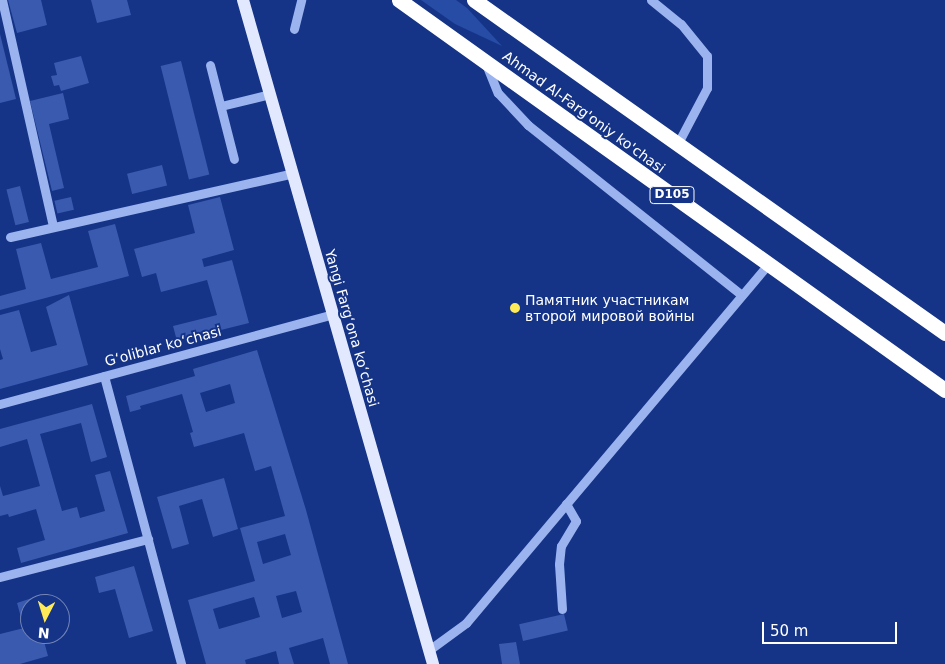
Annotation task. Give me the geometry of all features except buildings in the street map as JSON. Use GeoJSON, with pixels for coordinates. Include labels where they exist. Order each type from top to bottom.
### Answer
{"type":"FeatureCollection","features":[{"type":"Feature","properties":{"kind":"highway","name":"Ahmad Al-Farg'oniy ko'chasi"},"geometry":{"type":"LineString","coordinates":[[399,0],[945,390]]}},
{"type":"Feature","properties":{"kind":"highway","name":"Ahmad Al-Farg'oniy ko'chasi"},"geometry":{"type":"LineString","coordinates":[[474,0],[945,333]]}},
{"type":"Feature","properties":{"kind":"main road","name":"Yangi Fargʻona koʻchasi"},"geometry":{"type":"LineString","coordinates":[[243,0],[433,664]]}},
{"type":"Feature","properties":{"kind":"street"},"geometry":{"type":"LineString","coordinates":[[2,0],[54,226]]}},
{"type":"Feature","properties":{"kind":"street"},"geometry":{"type":"LineString","coordinates":[[294,29],[301,0]]}},
{"type":"Feature","properties":{"kind":"street"},"geometry":{"type":"LineString","coordinates":[[651,0],[681,24],[707,56],[707,88],[678,143]]}},
{"type":"Feature","properties":{"kind":"street"},"geometry":{"type":"LineString","coordinates":[[485,61],[498,93],[528,125],[742,295]]}},
{"type":"Feature","properties":{"kind":"street"},"geometry":{"type":"LineString","coordinates":[[210,65],[234,159]]}},
{"type":"Feature","properties":{"kind":"street"},"geometry":{"type":"LineString","coordinates":[[221,106],[270,94]]}},
{"type":"Feature","properties":{"kind":"street"},"geometry":{"type":"LineString","coordinates":[[10,237],[293,173]]}},
{"type":"Feature","properties":{"kind":"street"},"geometry":{"type":"LineString","coordinates":[[429,650],[466,623],[768,264]]}},
{"type":"Feature","properties":{"kind":"street","name":"Gʻoliblar koʻchasi"},"geometry":{"type":"LineString","coordinates":[[0,404],[333,314]]}},
{"type":"Feature","properties":{"kind":"street"},"geometry":{"type":"LineString","coordinates":[[104,376],[182,664]]}},
{"type":"Feature","properties":{"kind":"street"},"geometry":{"type":"LineString","coordinates":[[562,609],[559,564],[561,546],[576,521],[566,504]]}},
{"type":"Feature","properties":{"kind":"street"},"geometry":{"type":"LineString","coordinates":[[0,576],[148,539]]}},
{"type":"Feature","properties":{"kind":"shaded area"},"geometry":{"type":"Polygon","coordinates":[[[421,0],[456,0],[467,8],[502,46],[455,24],[421,0]]]}},
{"type":"Feature","properties":{"kind":"place","name":"Памятник участникам второй мировой войны"},"geometry":{"type":"Point","coordinates":[515,308]}}]}
